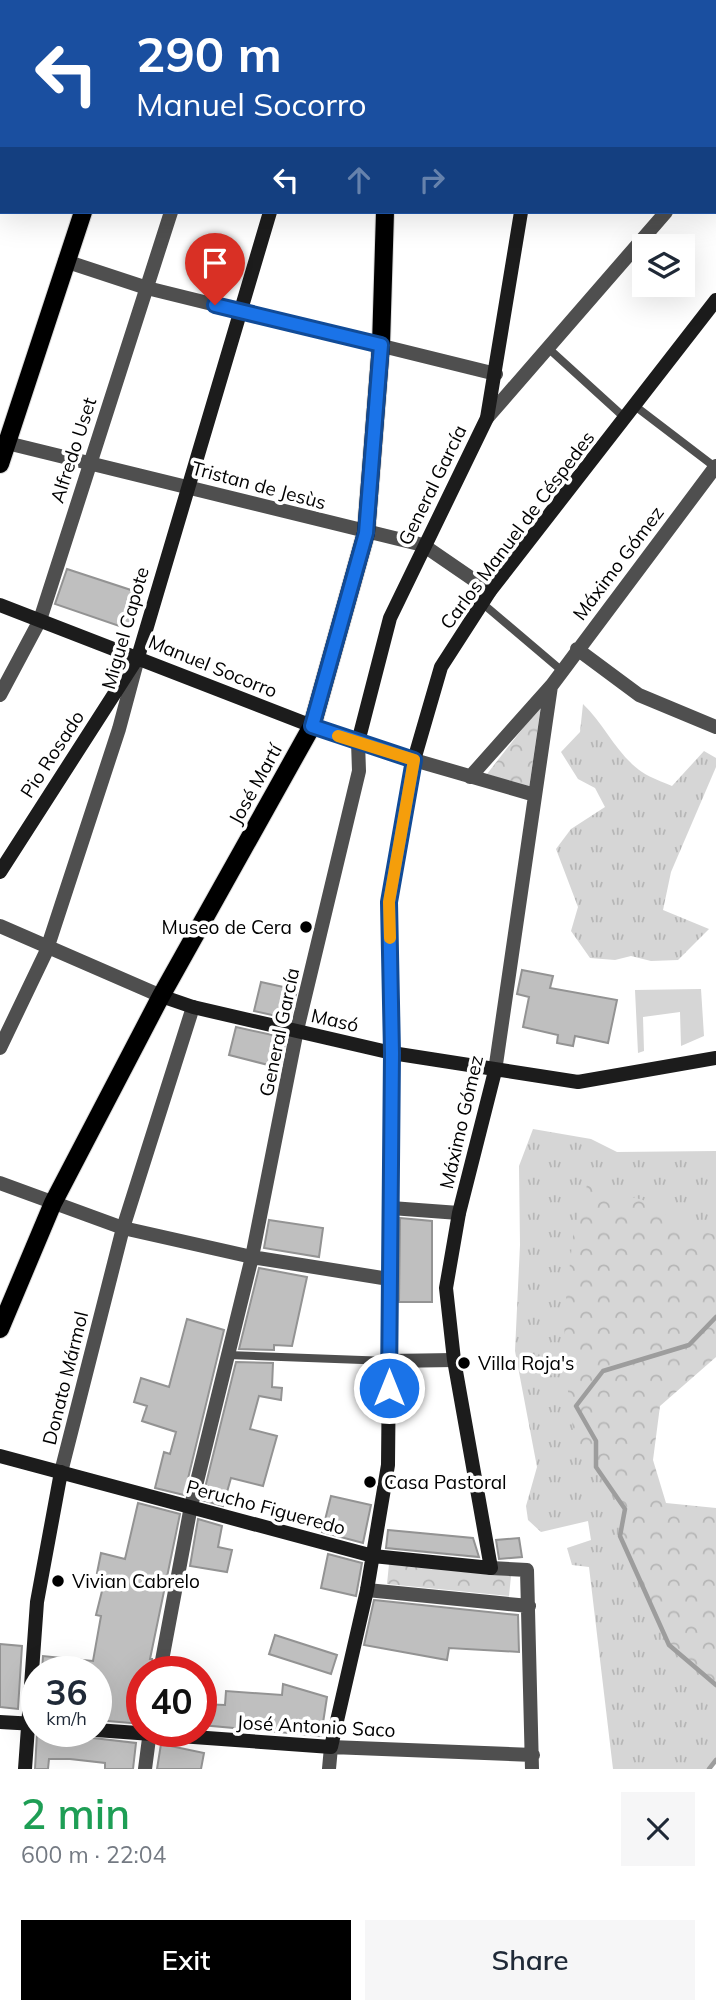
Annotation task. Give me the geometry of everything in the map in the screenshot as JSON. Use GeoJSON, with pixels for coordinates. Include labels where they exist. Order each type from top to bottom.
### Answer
{"type":"FeatureCollection","features":[{"type":"Feature","properties":{"kind":"main road"},"geometry":{"type":"LineString","coordinates":[[0,464],[82,214]]}},
{"type":"Feature","properties":{"kind":"main road","name":"José Martí"},"geometry":{"type":"LineString","coordinates":[[0,1329],[53,1203],[162,996],[312,726],[366,533],[381,345],[385,214]]}},
{"type":"Feature","properties":{"kind":"street","name":"Alfredo Uset"},"geometry":{"type":"LineString","coordinates":[[0,695],[40,620],[170,214]]}},
{"type":"Feature","properties":{"kind":"street","name":"Miguel Capote"},"geometry":{"type":"LineString","coordinates":[[0,1048],[48,947],[119,729],[238,311],[269,214]]}},
{"type":"Feature","properties":{"kind":"street","name":"General García"},"geometry":{"type":"LineString","coordinates":[[163,1656],[191,1506],[252,1257],[297,1030],[359,771],[358,743],[390,618],[423,545],[487,418],[521,214]]}},
{"type":"Feature","properties":{"kind":"street"},"geometry":{"type":"LineString","coordinates":[[487,418],[664,214]]}},
{"type":"Feature","properties":{"kind":"street"},"geometry":{"type":"LineString","coordinates":[[65,261],[147,288],[496,374]]}},
{"type":"Feature","properties":{"kind":"street","name":"Carlos Manuel de Céspedes"},"geometry":{"type":"LineString","coordinates":[[329,1769],[331,1747],[367,1590],[388,1465],[392,1053],[389,902],[414,760],[441,667],[486,597],[716,300]]}},
{"type":"Feature","properties":{"kind":"street","name":"Tristan de Jesùs"},"geometry":{"type":"LineString","coordinates":[[7,443],[423,545],[486,597]]}},
{"type":"Feature","properties":{"kind":"street","name":"Máximo Gómez"},"geometry":{"type":"LineString","coordinates":[[470,777],[552,685],[715,466]]}},
{"type":"Feature","properties":{"kind":"street","name":"Manuel Socorro"},"geometry":{"type":"LineString","coordinates":[[0,605],[312,726],[414,760]]}},
{"type":"Feature","properties":{"kind":"street"},"geometry":{"type":"LineString","coordinates":[[577,649],[639,695],[716,727]]}},
{"type":"Feature","properties":{"kind":"street","name":"Pio Rosado"},"geometry":{"type":"LineString","coordinates":[[0,872],[138,657]]}},
{"type":"Feature","properties":{"kind":"street","name":"Máximo Gómez"},"geometry":{"type":"LineString","coordinates":[[491,1567],[454,1360],[446,1288],[459,1213],[495,1071],[552,685]]}},
{"type":"Feature","properties":{"kind":"street"},"geometry":{"type":"LineString","coordinates":[[414,760],[535,795]]}},
{"type":"Feature","properties":{"kind":"street","name":"Masó"},"geometry":{"type":"LineString","coordinates":[[0,926],[193,1007],[392,1053],[578,1082],[716,1058]]}},
{"type":"Feature","properties":{"kind":"street","name":"Donato Mármol"},"geometry":{"type":"LineString","coordinates":[[35,1656],[37,1602],[61,1472],[123,1228],[193,1007]]}},
{"type":"Feature","properties":{"kind":"street"},"geometry":{"type":"LineString","coordinates":[[0,1183],[123,1228],[252,1257],[389,1279]]}},
{"type":"Feature","properties":{"kind":"street"},"geometry":{"type":"LineString","coordinates":[[391,1208],[459,1213]]}},
{"type":"Feature","properties":{"kind":"street"},"geometry":{"type":"LineString","coordinates":[[389,1361],[454,1360]]}},
{"type":"Feature","properties":{"kind":"street","name":"Perucho Figueredo"},"geometry":{"type":"LineString","coordinates":[[0,1456],[373,1556],[527,1570],[529,1606]]}},
{"type":"Feature","properties":{"kind":"street"},"geometry":{"type":"LineString","coordinates":[[367,1590],[529,1606],[532,1762]]}},
{"type":"Feature","properties":{"kind":"street"},"geometry":{"type":"LineString","coordinates":[[0,1722],[21,1723]]}},
{"type":"Feature","properties":{"kind":"street","name":"José Antonio Saco"},"geometry":{"type":"LineString","coordinates":[[217,1738],[532,1762]]}},
{"type":"Feature","properties":{"kind":"street","name":"Donato Mármol"},"geometry":{"type":"LineString","coordinates":[[25,1769],[28,1747]]}},
{"type":"Feature","properties":{"kind":"street"},"geometry":{"type":"LineString","coordinates":[[145,1769],[148,1747]]}},
{"type":"Feature","properties":{"kind":"lane"},"geometry":{"type":"LineString","coordinates":[[548,348],[625,418]]}},
{"type":"Feature","properties":{"kind":"lane"},"geometry":{"type":"LineString","coordinates":[[635,406],[715,466]]}},
{"type":"Feature","properties":{"kind":"lane","name":"Tristan de Jesùs"},"geometry":{"type":"LineString","coordinates":[[486,597],[561,670]]}},
{"type":"Feature","properties":{"kind":"lane"},"geometry":{"type":"LineString","coordinates":[[228,1355],[389,1361]]}},
{"type":"Feature","properties":{"kind":"green space"},"geometry":{"type":"Polygon","coordinates":[[[583,704],[633,765],[672,786],[704,751],[716,758],[716,767],[671,872],[663,910],[709,929],[678,960],[651,961],[631,956],[615,960],[590,958],[571,931],[578,907],[556,849],[571,829],[605,807],[595,788],[578,779],[561,752],[580,732],[583,704]]]}},
{"type":"Feature","properties":{"kind":"green space"},"geometry":{"type":"Polygon","coordinates":[[[541,705],[529,788],[487,774],[541,705]]]}},
{"type":"Feature","properties":{"kind":"green space"},"geometry":{"type":"Polygon","coordinates":[[[701,989],[704,1036],[681,1046],[680,1012],[643,1017],[644,1051],[638,1053],[635,990],[701,989]]]}},
{"type":"Feature","properties":{"kind":"green space"},"geometry":{"type":"Polygon","coordinates":[[[533,1129],[591,1139],[617,1152],[716,1151],[716,1317],[603,1371],[625,1509],[621,1537],[669,1645],[716,1685],[716,1760],[709,1769],[613,1769],[589,1567],[572,1565],[567,1548],[591,1540],[588,1521],[541,1532],[528,1520],[526,1506],[537,1467],[515,1351],[520,1245],[519,1166],[533,1129]]]}},
{"type":"Feature","properties":{"kind":"green space"},"geometry":{"type":"Polygon","coordinates":[[[587,1185],[643,1200],[688,1228],[716,1235],[716,1357],[660,1406],[653,1460],[666,1503],[716,1508],[716,1685],[669,1645],[620,1536],[625,1509],[575,1445],[566,1376],[564,1317],[573,1236],[587,1185]]]}},
{"type":"Feature","properties":{"kind":"green space"},"geometry":{"type":"Polygon","coordinates":[[[389,1564],[511,1576],[509,1596],[387,1584],[389,1564]]]}},
{"type":"Feature","properties":{"kind":"building"},"geometry":{"type":"Polygon","coordinates":[[[67,569],[140,593],[128,629],[55,604],[67,569]]]}},
{"type":"Feature","properties":{"kind":"building"},"geometry":{"type":"Polygon","coordinates":[[[522,970],[553,976],[550,988],[617,1000],[608,1043],[575,1036],[573,1046],[557,1043],[558,1035],[523,1027],[529,997],[517,994],[522,970]]]}},
{"type":"Feature","properties":{"kind":"building"},"geometry":{"type":"Polygon","coordinates":[[[261,982],[297,990],[290,1019],[254,1011],[261,982]]]}},
{"type":"Feature","properties":{"kind":"building"},"geometry":{"type":"Polygon","coordinates":[[[236,1027],[286,1038],[280,1068],[229,1055],[236,1027]]]}},
{"type":"Feature","properties":{"kind":"building"},"geometry":{"type":"Polygon","coordinates":[[[400,1218],[432,1221],[432,1302],[399,1302],[400,1218]]]}},
{"type":"Feature","properties":{"kind":"building"},"geometry":{"type":"Polygon","coordinates":[[[269,1220],[323,1228],[319,1257],[264,1248],[269,1220]]]}},
{"type":"Feature","properties":{"kind":"building"},"geometry":{"type":"Polygon","coordinates":[[[259,1268],[307,1277],[292,1346],[274,1345],[274,1350],[239,1349],[259,1268]]]}},
{"type":"Feature","properties":{"kind":"building"},"geometry":{"type":"Polygon","coordinates":[[[187,1319],[224,1330],[184,1495],[155,1488],[164,1452],[170,1454],[176,1432],[142,1421],[147,1406],[134,1402],[141,1378],[169,1387],[187,1319]]]}},
{"type":"Feature","properties":{"kind":"building"},"geometry":{"type":"Polygon","coordinates":[[[236,1362],[273,1363],[272,1387],[282,1388],[281,1400],[259,1396],[250,1429],[277,1436],[263,1486],[231,1478],[223,1506],[202,1500],[236,1362]]]}},
{"type":"Feature","properties":{"kind":"building"},"geometry":{"type":"Polygon","coordinates":[[[331,1496],[371,1505],[363,1543],[322,1532],[331,1496]]]}},
{"type":"Feature","properties":{"kind":"building"},"geometry":{"type":"Polygon","coordinates":[[[138,1503],[180,1514],[151,1656],[126,1656],[126,1723],[112,1721],[112,1656],[94,1656],[101,1616],[96,1615],[106,1575],[97,1573],[101,1553],[125,1559],[138,1503]]]}},
{"type":"Feature","properties":{"kind":"building"},"geometry":{"type":"Polygon","coordinates":[[[198,1519],[222,1526],[218,1547],[232,1550],[227,1572],[190,1566],[198,1519]]]}},
{"type":"Feature","properties":{"kind":"building"},"geometry":{"type":"Polygon","coordinates":[[[388,1530],[473,1538],[479,1557],[386,1548],[388,1530]]]}},
{"type":"Feature","properties":{"kind":"building"},"geometry":{"type":"Polygon","coordinates":[[[519,1538],[522,1557],[499,1559],[496,1540],[519,1538]]]}},
{"type":"Feature","properties":{"kind":"building"},"geometry":{"type":"Polygon","coordinates":[[[328,1554],[362,1563],[356,1596],[321,1588],[328,1554]]]}},
{"type":"Feature","properties":{"kind":"building"},"geometry":{"type":"Polygon","coordinates":[[[374,1600],[518,1615],[519,1652],[449,1648],[447,1660],[364,1645],[374,1600]]]}},
{"type":"Feature","properties":{"kind":"building"},"geometry":{"type":"Polygon","coordinates":[[[275,1635],[337,1655],[331,1674],[269,1654],[275,1635]]]}},
{"type":"Feature","properties":{"kind":"building"},"geometry":{"type":"Polygon","coordinates":[[[0,1644],[22,1646],[18,1709],[0,1707],[0,1644]]]}},
{"type":"Feature","properties":{"kind":"building"},"geometry":{"type":"Polygon","coordinates":[[[283,1684],[327,1697],[321,1736],[217,1726],[217,1705],[225,1705],[226,1691],[282,1695],[283,1684]]]}},
{"type":"Feature","properties":{"kind":"building"},"geometry":{"type":"Polygon","coordinates":[[[112,1740],[126,1742],[126,1747],[136,1747],[133,1769],[105,1769],[105,1763],[49,1759],[48,1769],[35,1769],[36,1747],[112,1747],[112,1740]]]}},
{"type":"Feature","properties":{"kind":"building"},"geometry":{"type":"Polygon","coordinates":[[[161,1747],[204,1753],[201,1769],[157,1769],[161,1747]]]}},
{"type":"Feature","properties":{"kind":"waterway"},"geometry":{"type":"LineString","coordinates":[[716,1317],[689,1345],[603,1371],[576,1406],[596,1441],[596,1467],[625,1509],[620,1536],[669,1645],[716,1685]]}},
{"type":"Feature","properties":{"kind":"waterway"},"geometry":{"type":"LineString","coordinates":[[709,1769],[716,1760]]}},
{"type":"Feature","properties":{"kind":"slow traffic"},"geometry":{"type":"LineString","coordinates":[[338,736],[414,760],[389,902],[390,938]]}},
{"type":"Feature","properties":{"kind":"place","name":"Museo de Cera"},"geometry":{"type":"Point","coordinates":[306,927]}},
{"type":"Feature","properties":{"kind":"place","name":"Villa Roja's"},"geometry":{"type":"Point","coordinates":[464,1363]}},
{"type":"Feature","properties":{"kind":"place","name":"Casa Pastoral"},"geometry":{"type":"Point","coordinates":[370,1482]}},
{"type":"Feature","properties":{"kind":"place","name":"Vivian Cabrelo"},"geometry":{"type":"Point","coordinates":[58,1581]}},
{"type":"Feature","properties":{"kind":"route"},"geometry":{"type":"LineString","coordinates":[[215,305],[381,345],[376,438],[366,533],[312,726],[414,760],[389,902],[392,1053],[389,1388]]}}]}
